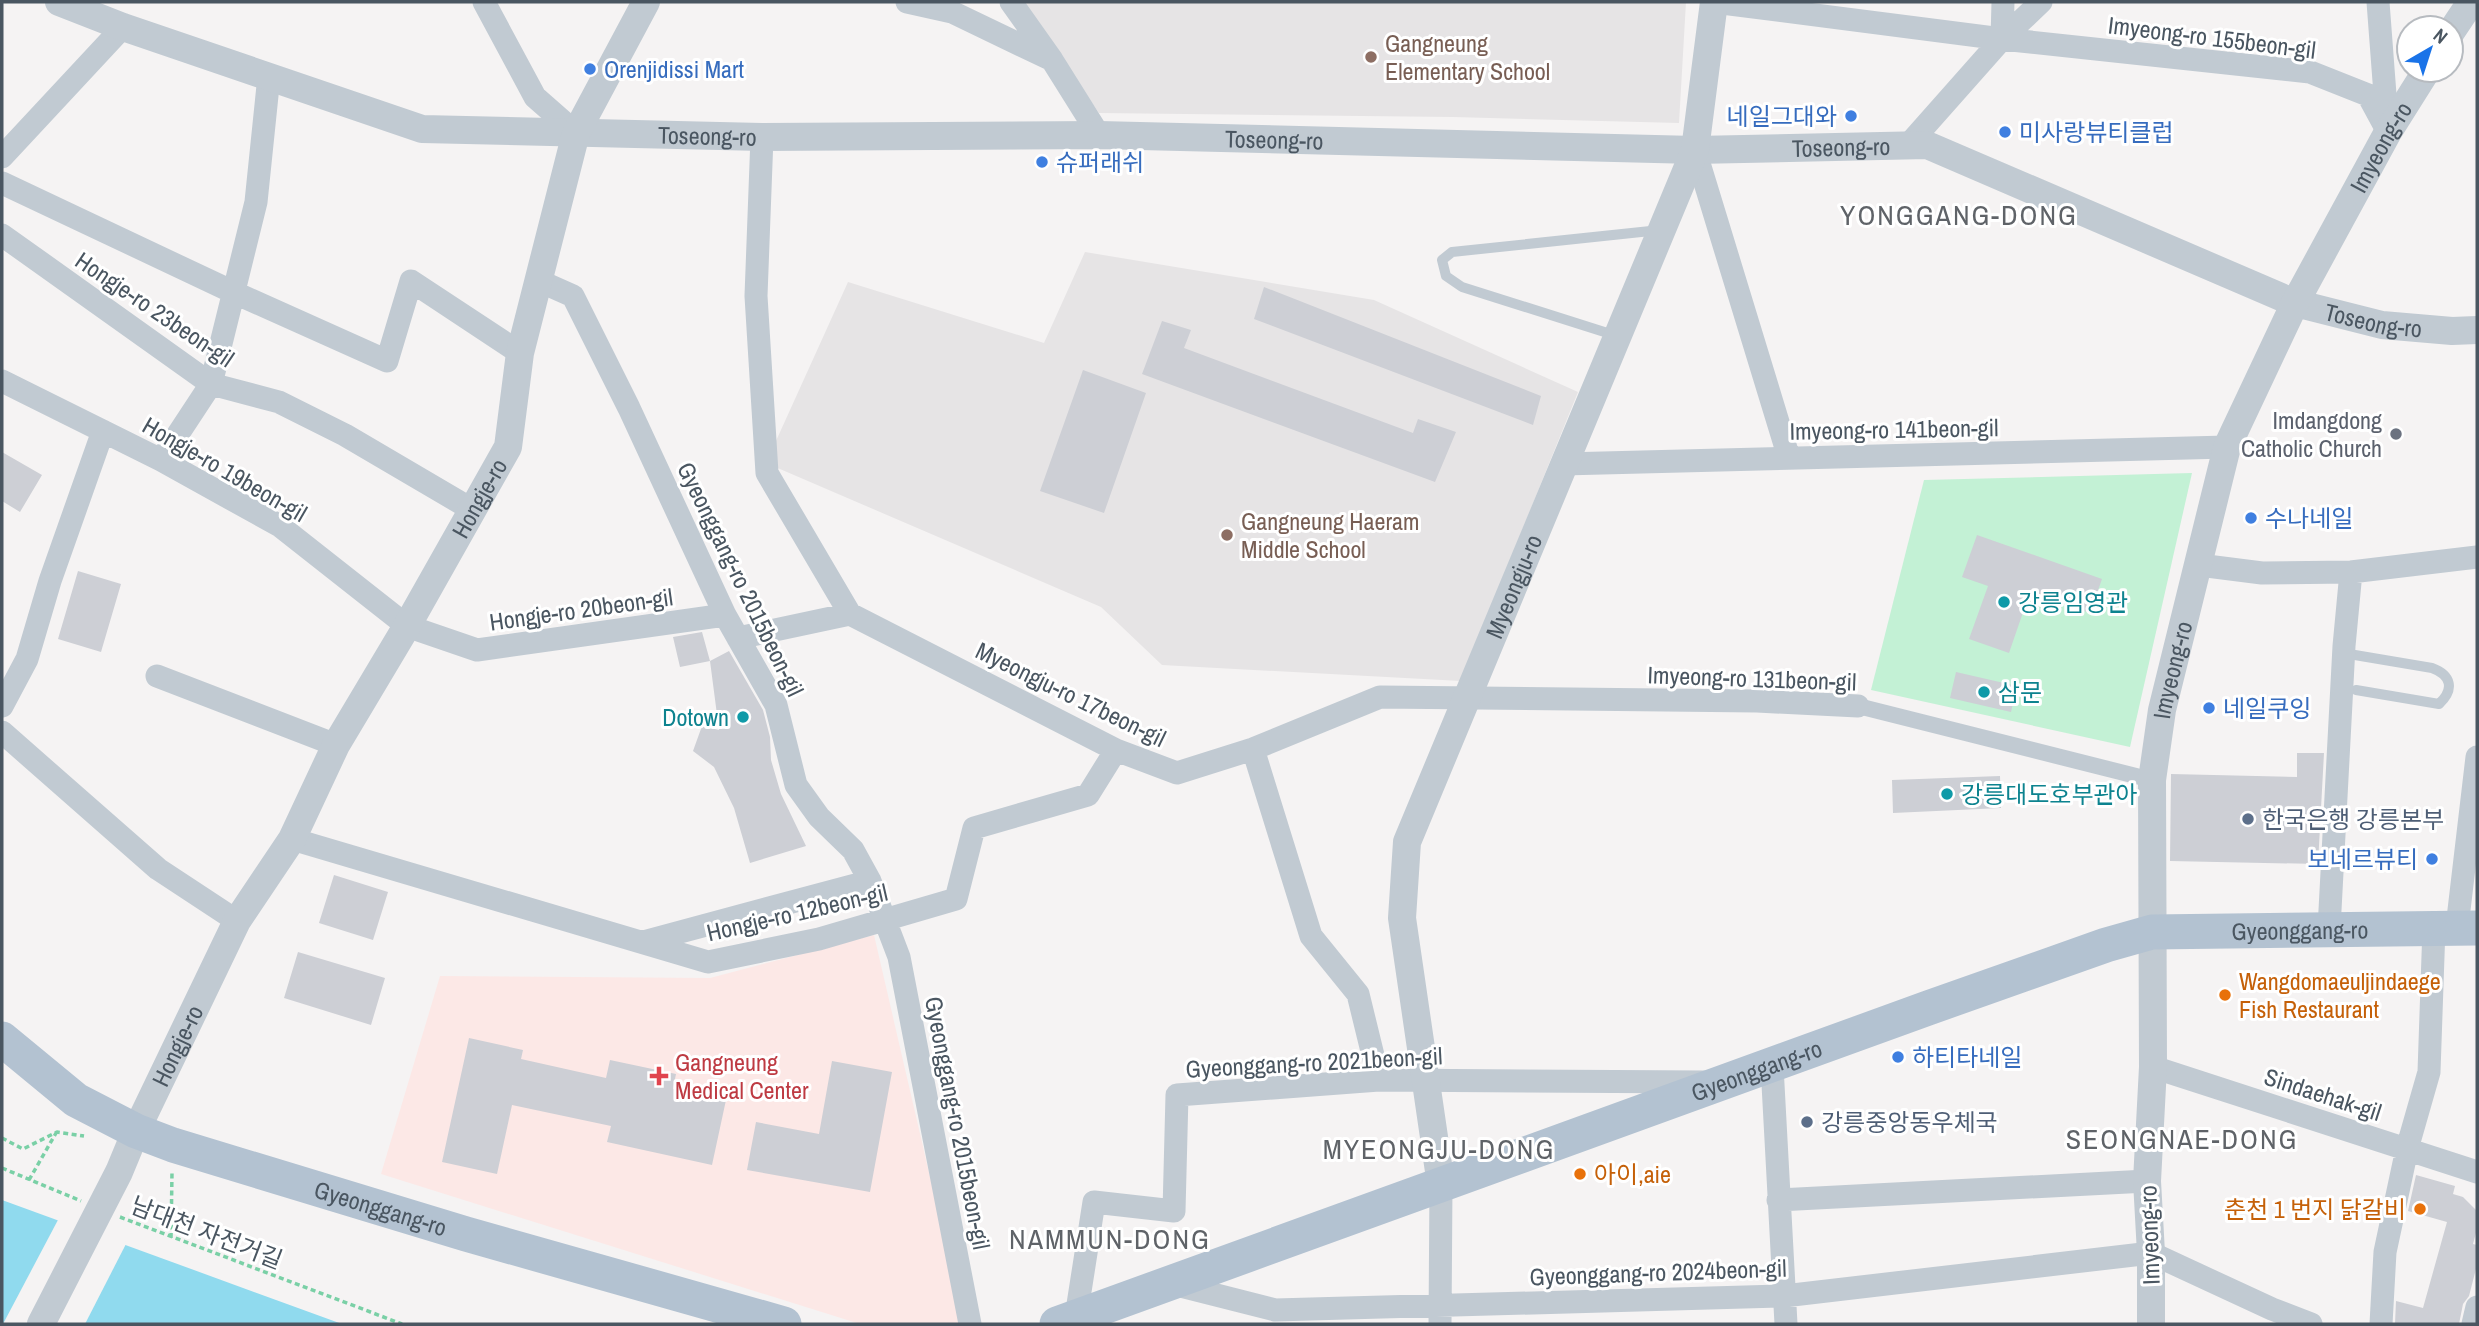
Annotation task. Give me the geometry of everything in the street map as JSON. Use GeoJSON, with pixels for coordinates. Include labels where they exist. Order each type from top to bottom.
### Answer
{"type":"FeatureCollection","features":[{"type":"Feature","properties":{"kind":"main road","name":"Gyeonggang-ro"},"geometry":{"type":"LineString","coordinates":[[1067,1320],[1928,1008],[2152,932],[2456,927]]}},
{"type":"Feature","properties":{"kind":"main road","name":"Gyeonggang-ro"},"geometry":{"type":"LineString","coordinates":[[2,1039],[76,1100],[133,1138],[173,1145],[454,1230],[784,1324]]}},
{"type":"Feature","properties":{"kind":"street","name":"Toseong-ro"},"geometry":{"type":"LineString","coordinates":[[59,2],[123,27],[422,129],[762,137],[1099,135],[1695,150],[1927,145],[2295,303],[2382,325],[2452,331],[2477,330]]}},
{"type":"Feature","properties":{"kind":"street"},"geometry":{"type":"LineString","coordinates":[[484,2],[535,97],[576,133]]}},
{"type":"Feature","properties":{"kind":"street","name":"Hongje-ro"},"geometry":{"type":"LineString","coordinates":[[41,1324],[119,1172],[237,921],[292,839],[336,745],[508,447],[520,353],[576,133],[646,2]]}},
{"type":"Feature","properties":{"kind":"street"},"geometry":{"type":"LineString","coordinates":[[907,2],[952,12],[1052,60]]}},
{"type":"Feature","properties":{"kind":"street"},"geometry":{"type":"LineString","coordinates":[[1011,2],[1052,60],[1099,135]]}},
{"type":"Feature","properties":{"kind":"street","name":"Imyeong-ro 155beon-gil"},"geometry":{"type":"LineString","coordinates":[[1714,2],[2002,39],[2310,72],[2368,95],[2388,132]]}},
{"type":"Feature","properties":{"kind":"street","name":"Myeongju-ro"},"geometry":{"type":"LineString","coordinates":[[1441,1185],[1402,918],[1407,842],[1695,150],[1714,2]]}},
{"type":"Feature","properties":{"kind":"street"},"geometry":{"type":"LineString","coordinates":[[2002,39],[2003,2]]}},
{"type":"Feature","properties":{"kind":"street"},"geometry":{"type":"LineString","coordinates":[[1909,144],[2002,39],[2041,2]]}},
{"type":"Feature","properties":{"kind":"street"},"geometry":{"type":"LineString","coordinates":[[2378,2],[2388,132]]}},
{"type":"Feature","properties":{"kind":"street"},"geometry":{"type":"LineString","coordinates":[[2,157],[123,27]]}},
{"type":"Feature","properties":{"kind":"street"},"geometry":{"type":"LineString","coordinates":[[161,460],[211,384],[256,202],[269,76]]}},
{"type":"Feature","properties":{"kind":"street","name":"Imyeong-ro"},"geometry":{"type":"LineString","coordinates":[[2151,1324],[2147,1181],[2153,1067],[2152,780],[2162,710],[2227,447],[2295,303],[2388,132],[2418,84]]}},
{"type":"Feature","properties":{"kind":"street"},"geometry":{"type":"LineString","coordinates":[[738,638],[850,614],[767,473],[756,296],[762,137]]}},
{"type":"Feature","properties":{"kind":"street"},"geometry":{"type":"LineString","coordinates":[[1695,150],[1789,458]]}},
{"type":"Feature","properties":{"kind":"street"},"geometry":{"type":"LineString","coordinates":[[2,183],[387,361],[411,281],[520,353]]}},
{"type":"Feature","properties":{"kind":"street","name":"Hongje-ro 23beon-gil"},"geometry":{"type":"LineString","coordinates":[[2,235],[211,384],[279,402],[345,435],[471,509]]}},
{"type":"Feature","properties":{"kind":"street","name":"Gyeonggang-ro 2015beon-gil"},"geometry":{"type":"LineString","coordinates":[[537,280],[573,296],[629,408],[725,615],[776,705],[796,785],[819,817],[853,850],[887,920],[899,957],[970,1324]]}},
{"type":"Feature","properties":{"kind":"street","name":"Hongje-ro 19beon-gil"},"geometry":{"type":"LineString","coordinates":[[2,381],[161,460],[280,526],[407,626]]}},
{"type":"Feature","properties":{"kind":"street"},"geometry":{"type":"LineString","coordinates":[[2,706],[27,659],[50,581],[103,431]]}},
{"type":"Feature","properties":{"kind":"street","name":"Imyeong-ro 141beon-gil"},"geometry":{"type":"LineString","coordinates":[[1563,464],[2227,447]]}},
{"type":"Feature","properties":{"kind":"street"},"geometry":{"type":"LineString","coordinates":[[2199,565],[2262,573],[2351,572],[2477,557]]}},
{"type":"Feature","properties":{"kind":"street"},"geometry":{"type":"LineString","coordinates":[[2329,929],[2343,653],[2351,572]]}},
{"type":"Feature","properties":{"kind":"street","name":"Myeongju-ro 17beon-gil"},"geometry":{"type":"LineString","coordinates":[[850,614],[1116,750],[1177,773],[1252,748],[1380,697],[1466,698]]}},
{"type":"Feature","properties":{"kind":"street","name":"Hongje-ro 20beon-gil"},"geometry":{"type":"LineString","coordinates":[[407,626],[477,650],[725,615]]}},
{"type":"Feature","properties":{"kind":"street"},"geometry":{"type":"LineString","coordinates":[[157,676],[336,745]]}},
{"type":"Feature","properties":{"kind":"street","name":"Imyeong-ro 131beon-gil"},"geometry":{"type":"LineString","coordinates":[[1466,698],[1758,701],[1858,706],[2152,780]]}},
{"type":"Feature","properties":{"kind":"street"},"geometry":{"type":"LineString","coordinates":[[2,732],[158,869],[237,921]]}},
{"type":"Feature","properties":{"kind":"street"},"geometry":{"type":"LineString","coordinates":[[1252,748],[1311,936],[1358,994],[1379,1080]]}},
{"type":"Feature","properties":{"kind":"street","name":"Hongje-ro 12beon-gil"},"geometry":{"type":"LineString","coordinates":[[292,839],[708,962],[819,939],[956,899],[974,828],[1088,795],[1116,750]]}},
{"type":"Feature","properties":{"kind":"street"},"geometry":{"type":"LineString","coordinates":[[2381,1324],[2385,1252],[2407,1149],[2428,1072],[2456,927],[2477,757]]}},
{"type":"Feature","properties":{"kind":"street"},"geometry":{"type":"LineString","coordinates":[[643,943],[870,881]]}},
{"type":"Feature","properties":{"kind":"street"},"geometry":{"type":"LineString","coordinates":[[1772,1066],[1786,1324]]}},
{"type":"Feature","properties":{"kind":"street","name":"Sindaehak-gil"},"geometry":{"type":"LineString","coordinates":[[2153,1067],[2477,1172]]}},
{"type":"Feature","properties":{"kind":"street","name":"Gyeonggang-ro 2021beon-gil"},"geometry":{"type":"LineString","coordinates":[[1067,1320],[1094,1202],[1174,1211],[1177,1095],[1379,1080],[1724,1082]]}},
{"type":"Feature","properties":{"kind":"street"},"geometry":{"type":"LineString","coordinates":[[1778,1200],[2147,1181]]}},
{"type":"Feature","properties":{"kind":"street"},"geometry":{"type":"LineString","coordinates":[[1440,1315],[1441,1185]]}},
{"type":"Feature","properties":{"kind":"street"},"geometry":{"type":"LineString","coordinates":[[2151,1253],[2272,1309],[2311,1324]]}},
{"type":"Feature","properties":{"kind":"street","name":"Gyeonggang-ro 2024beon-gil"},"geometry":{"type":"LineString","coordinates":[[1169,1283],[1275,1310],[1440,1315],[1784,1296],[2151,1253]]}},
{"type":"Feature","properties":{"kind":"street"},"geometry":{"type":"LineString","coordinates":[[2473,1324],[2477,1307]]}},
{"type":"Feature","properties":{"kind":"lane"},"geometry":{"type":"LineString","coordinates":[[1617,336],[1462,287],[1446,276],[1442,260],[1452,252],[1662,230]]}},
{"type":"Feature","properties":{"kind":"lane"},"geometry":{"type":"LineString","coordinates":[[2343,653],[2432,668],[2447,676],[2449,687],[2447,697],[2440,704],[2356,690]]}},
{"type":"Feature","properties":{"kind":"path"},"geometry":{"type":"LineString","coordinates":[[29,1180],[57,1132]]}},
{"type":"Feature","properties":{"kind":"path"},"geometry":{"type":"LineString","coordinates":[[2,1138],[23,1149],[57,1132],[133,1138]]}},
{"type":"Feature","properties":{"kind":"path"},"geometry":{"type":"LineString","coordinates":[[171,1238],[173,1145]]}},
{"type":"Feature","properties":{"kind":"path"},"geometry":{"type":"LineString","coordinates":[[2,1168],[81,1201]]}},
{"type":"Feature","properties":{"kind":"path","name":"남대천 자전거길"},"geometry":{"type":"LineString","coordinates":[[119,1217],[402,1324]]}},
{"type":"Feature","properties":{"kind":"shaded area","name":"Gangneung Elementary School"},"geometry":{"type":"Polygon","coordinates":[[[1021,2],[1686,2],[1679,123],[1453,117],[1099,113],[1021,2]]]}},
{"type":"Feature","properties":{"kind":"shaded area","name":"Gangneung Haeram Middle School"},"geometry":{"type":"Polygon","coordinates":[[[1085,252],[1374,300],[1578,392],[1461,681],[1162,665],[1101,607],[766,463],[848,282],[1044,343],[1085,252]]]}},
{"type":"Feature","properties":{"kind":"shaded area","name":"Gangneung Medical Center"},"geometry":{"type":"Polygon","coordinates":[[[874,935],[964,1324],[860,1324],[381,1174],[440,976],[710,978],[874,935]]]}},
{"type":"Feature","properties":{"kind":"green space"},"geometry":{"type":"Polygon","coordinates":[[[2192,473],[2130,747],[1871,690],[1924,480],[2192,473]]]}},
{"type":"Feature","properties":{"kind":"water"},"geometry":{"type":"Polygon","coordinates":[[[2,1200],[342,1324],[2,1324],[2,1200]]]}},
{"type":"Feature","properties":{"kind":"pier"},"geometry":{"type":"Polygon","coordinates":[[[59,1218],[127,1242],[85,1324],[3,1324],[59,1218]]]}},
{"type":"Feature","properties":{"kind":"building"},"geometry":{"type":"Polygon","coordinates":[[[1264,287],[1541,396],[1533,425],[1254,319],[1264,287]]]}},
{"type":"Feature","properties":{"kind":"building"},"geometry":{"type":"Polygon","coordinates":[[[1162,321],[1191,330],[1184,348],[1413,433],[1418,419],[1456,432],[1435,482],[1142,374],[1162,321]]]}},
{"type":"Feature","properties":{"kind":"building"},"geometry":{"type":"Polygon","coordinates":[[[1083,370],[1146,393],[1104,513],[1040,491],[1083,370]]]}},
{"type":"Feature","properties":{"kind":"building"},"geometry":{"type":"Polygon","coordinates":[[[2,452],[42,475],[20,512],[2,501],[2,452]]]}},
{"type":"Feature","properties":{"kind":"building","name":"강릉임영관"},"geometry":{"type":"Polygon","coordinates":[[[1977,535],[2102,579],[2090,613],[2030,592],[2009,653],[1969,639],[1988,586],[1962,577],[1977,535]]]}},
{"type":"Feature","properties":{"kind":"building"},"geometry":{"type":"Polygon","coordinates":[[[78,571],[121,584],[101,652],[58,639],[78,571]]]}},
{"type":"Feature","properties":{"kind":"building"},"geometry":{"type":"Polygon","coordinates":[[[702,632],[710,661],[680,667],[673,637],[702,632]]]}},
{"type":"Feature","properties":{"kind":"building"},"geometry":{"type":"Polygon","coordinates":[[[729,651],[763,710],[770,737],[771,760],[781,794],[806,846],[750,863],[734,808],[714,767],[693,751],[702,726],[719,730],[710,661],[729,651]]]}},
{"type":"Feature","properties":{"kind":"building","name":"삼문"},"geometry":{"type":"Polygon","coordinates":[[[1956,672],[2017,686],[2011,712],[1950,698],[1956,672]]]}},
{"type":"Feature","properties":{"kind":"building","name":"한국은행 강릉본부"},"geometry":{"type":"Polygon","coordinates":[[[2297,753],[2324,753],[2318,864],[2170,861],[2171,774],[2297,777],[2297,753]]]}},
{"type":"Feature","properties":{"kind":"building","name":"강릉대도호부관아"},"geometry":{"type":"Polygon","coordinates":[[[2000,776],[2001,808],[1893,813],[1892,780],[2000,776]]]}},
{"type":"Feature","properties":{"kind":"building"},"geometry":{"type":"Polygon","coordinates":[[[334,875],[388,892],[373,940],[319,923],[334,875]]]}},
{"type":"Feature","properties":{"kind":"building"},"geometry":{"type":"Polygon","coordinates":[[[298,952],[385,978],[371,1025],[284,998],[298,952]]]}},
{"type":"Feature","properties":{"kind":"building"},"geometry":{"type":"Polygon","coordinates":[[[469,1038],[523,1050],[521,1059],[606,1078],[610,1060],[676,1074],[673,1089],[726,1100],[712,1165],[607,1142],[611,1126],[512,1105],[497,1174],[442,1162],[469,1038]]]}},
{"type":"Feature","properties":{"kind":"building"},"geometry":{"type":"Polygon","coordinates":[[[832,1061],[892,1072],[870,1192],[747,1170],[756,1122],[819,1134],[832,1061]]]}},
{"type":"Feature","properties":{"kind":"building"},"geometry":{"type":"Polygon","coordinates":[[[2416,1175],[2455,1186],[2453,1194],[2463,1197],[2477,1211],[2477,1229],[2473,1244],[2477,1245],[2477,1265],[2459,1324],[2395,1324],[2396,1301],[2423,1308],[2447,1222],[2408,1211],[2416,1175]]]}},
{"type":"Feature","properties":{"kind":"place","name":"Gangneung Elementary School"},"geometry":{"type":"Point","coordinates":[1371,57]}},
{"type":"Feature","properties":{"kind":"place","name":"Orenjidissi Mart"},"geometry":{"type":"Point","coordinates":[590,69]}},
{"type":"Feature","properties":{"kind":"place","name":"네일그대와"},"geometry":{"type":"Point","coordinates":[1851,116]}},
{"type":"Feature","properties":{"kind":"place","name":"미사랑뷰티클럽"},"geometry":{"type":"Point","coordinates":[2005,132]}},
{"type":"Feature","properties":{"kind":"place","name":"슈퍼래쉬"},"geometry":{"type":"Point","coordinates":[1042,162]}},
{"type":"Feature","properties":{"kind":"place","name":"Imdangdong Catholic Church"},"geometry":{"type":"Point","coordinates":[2396,434]}},
{"type":"Feature","properties":{"kind":"place","name":"수나네일"},"geometry":{"type":"Point","coordinates":[2251,518]}},
{"type":"Feature","properties":{"kind":"place","name":"Gangneung Haeram Middle School"},"geometry":{"type":"Point","coordinates":[1227,535]}},
{"type":"Feature","properties":{"kind":"place","name":"강릉임영관"},"geometry":{"type":"Point","coordinates":[2004,602]}},
{"type":"Feature","properties":{"kind":"place","name":"삼문"},"geometry":{"type":"Point","coordinates":[1984,692]}},
{"type":"Feature","properties":{"kind":"place","name":"네일쿠잉"},"geometry":{"type":"Point","coordinates":[2209,708]}},
{"type":"Feature","properties":{"kind":"place","name":"Dotown"},"geometry":{"type":"Point","coordinates":[743,717]}},
{"type":"Feature","properties":{"kind":"place","name":"강릉대도호부관아"},"geometry":{"type":"Point","coordinates":[1947,794]}},
{"type":"Feature","properties":{"kind":"place","name":"한국은행 강릉본부"},"geometry":{"type":"Point","coordinates":[2248,819]}},
{"type":"Feature","properties":{"kind":"place","name":"보네르뷰티"},"geometry":{"type":"Point","coordinates":[2432,859]}},
{"type":"Feature","properties":{"kind":"place","name":"Wangdomaeuljindaege Fish Restaurant"},"geometry":{"type":"Point","coordinates":[2225,995]}},
{"type":"Feature","properties":{"kind":"place","name":"하티타네일"},"geometry":{"type":"Point","coordinates":[1898,1057]}},
{"type":"Feature","properties":{"kind":"place","name":"Gangneung Medical Center"},"geometry":{"type":"Point","coordinates":[659,1076]}},
{"type":"Feature","properties":{"kind":"place","name":"강릉중앙동우체국"},"geometry":{"type":"Point","coordinates":[1807,1122]}},
{"type":"Feature","properties":{"kind":"place","name":"아이,aie"},"geometry":{"type":"Point","coordinates":[1580,1174]}},
{"type":"Feature","properties":{"kind":"place","name":"춘천 1 번지 닭갈비"},"geometry":{"type":"Point","coordinates":[2420,1209]}},
{"type":"Feature","properties":{"kind":"district","name":"YONGGANG-DONG"},"geometry":{"type":"Point","coordinates":[1959,215]}},
{"type":"Feature","properties":{"kind":"district","name":"SEONGNAE-DONG"},"geometry":{"type":"Point","coordinates":[2182,1139]}},
{"type":"Feature","properties":{"kind":"district","name":"MYEONGJU-DONG"},"geometry":{"type":"Point","coordinates":[1439,1149]}},
{"type":"Feature","properties":{"kind":"district","name":"NAMMUN-DONG"},"geometry":{"type":"Point","coordinates":[1110,1239]}}]}
